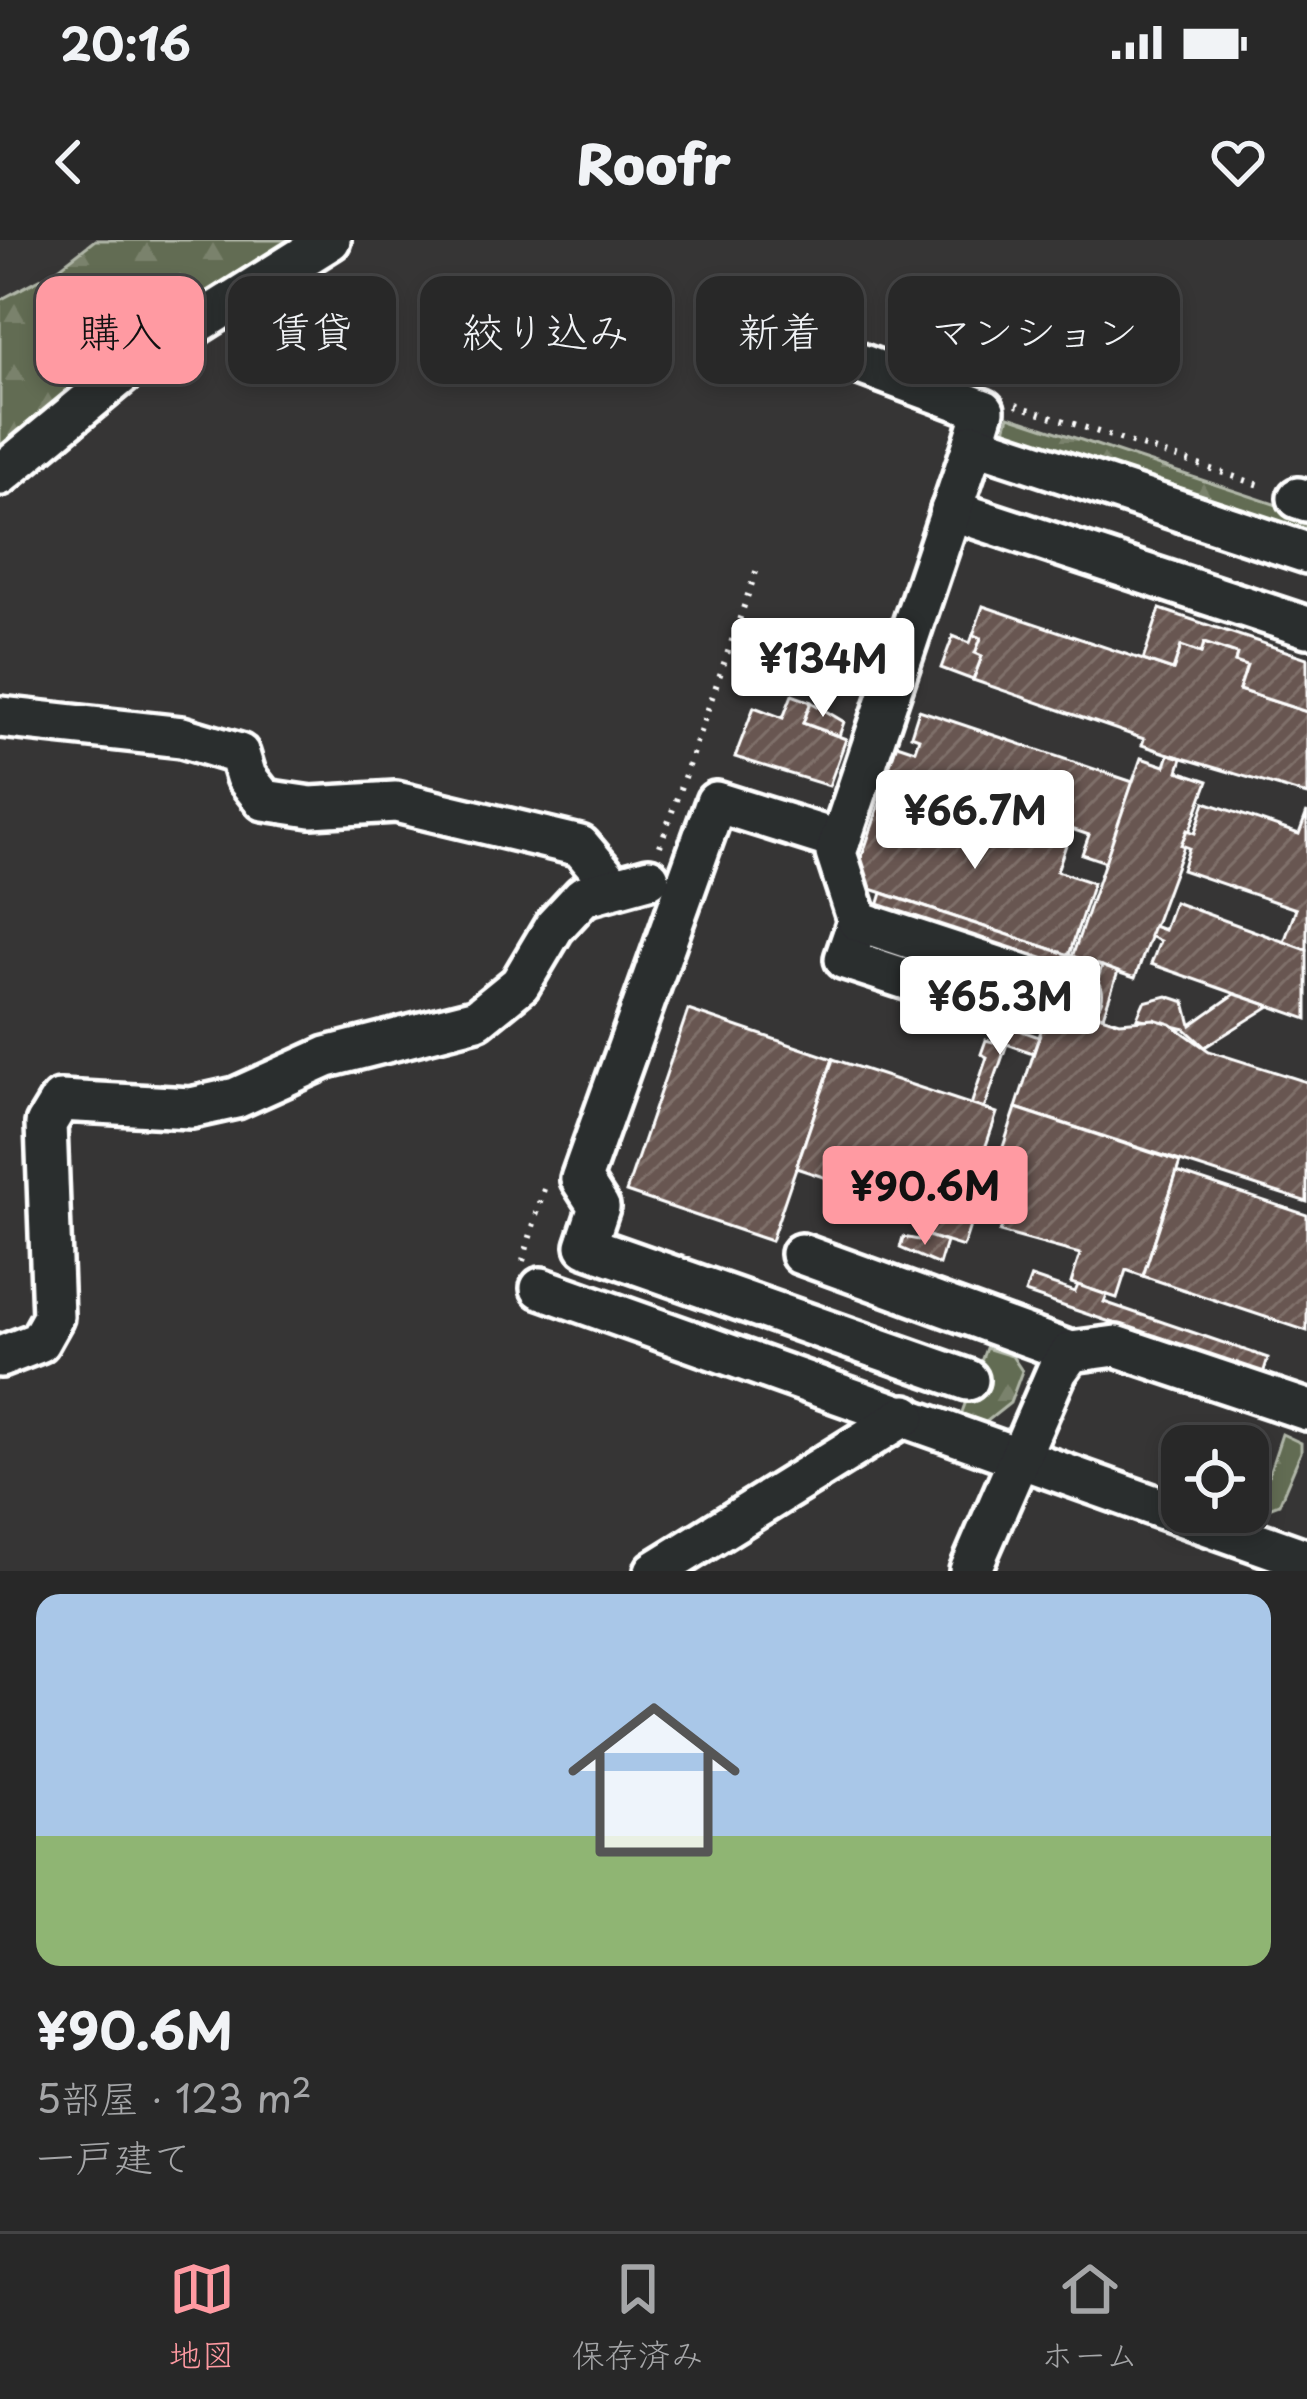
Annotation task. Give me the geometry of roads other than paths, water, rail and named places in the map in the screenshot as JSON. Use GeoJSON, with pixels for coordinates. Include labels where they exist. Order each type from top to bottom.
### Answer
{"type":"FeatureCollection","features":[{"type":"Feature","properties":{"kind":"street"},"geometry":{"type":"LineString","coordinates":[[0,475],[136,362],[330,240]]}},
{"type":"Feature","properties":{"kind":"street"},"geometry":{"type":"LineString","coordinates":[[864,365],[984,410],[836,853],[858,920],[845,958],[976,1002]]}},
{"type":"Feature","properties":{"kind":"street"},"geometry":{"type":"LineString","coordinates":[[974,442],[1307,553]]}},
{"type":"Feature","properties":{"kind":"street"},"geometry":{"type":"LineString","coordinates":[[951,510],[1307,627]]}},
{"type":"Feature","properties":{"kind":"street"},"geometry":{"type":"LineString","coordinates":[[0,717],[182,737],[239,754],[247,777],[264,800],[311,807],[396,802],[580,846],[630,881],[583,896],[563,915],[520,984],[477,1019],[327,1058],[236,1098],[191,1108],[59,1101],[46,1124],[53,1317],[39,1342],[0,1357]]}},
{"type":"Feature","properties":{"kind":"street"},"geometry":{"type":"LineString","coordinates":[[840,842],[716,802],[581,1179],[599,1207],[586,1246],[968,1380]]}},
{"type":"Feature","properties":{"kind":"street"},"geometry":{"type":"LineString","coordinates":[[858,920],[1080,994]]}},
{"type":"Feature","properties":{"kind":"street"},"geometry":{"type":"LineString","coordinates":[[800,1254],[1071,1352],[1116,1346],[1307,1409]]}},
{"type":"Feature","properties":{"kind":"street"},"geometry":{"type":"LineString","coordinates":[[541,1288],[906,1415],[1250,1557],[1303,1546]]}},
{"type":"Feature","properties":{"kind":"street"},"geometry":{"type":"LineString","coordinates":[[970,1571],[1057,1371],[1071,1352]]}},
{"type":"Feature","properties":{"kind":"street"},"geometry":{"type":"LineString","coordinates":[[655,1571],[906,1415]]}}]}
